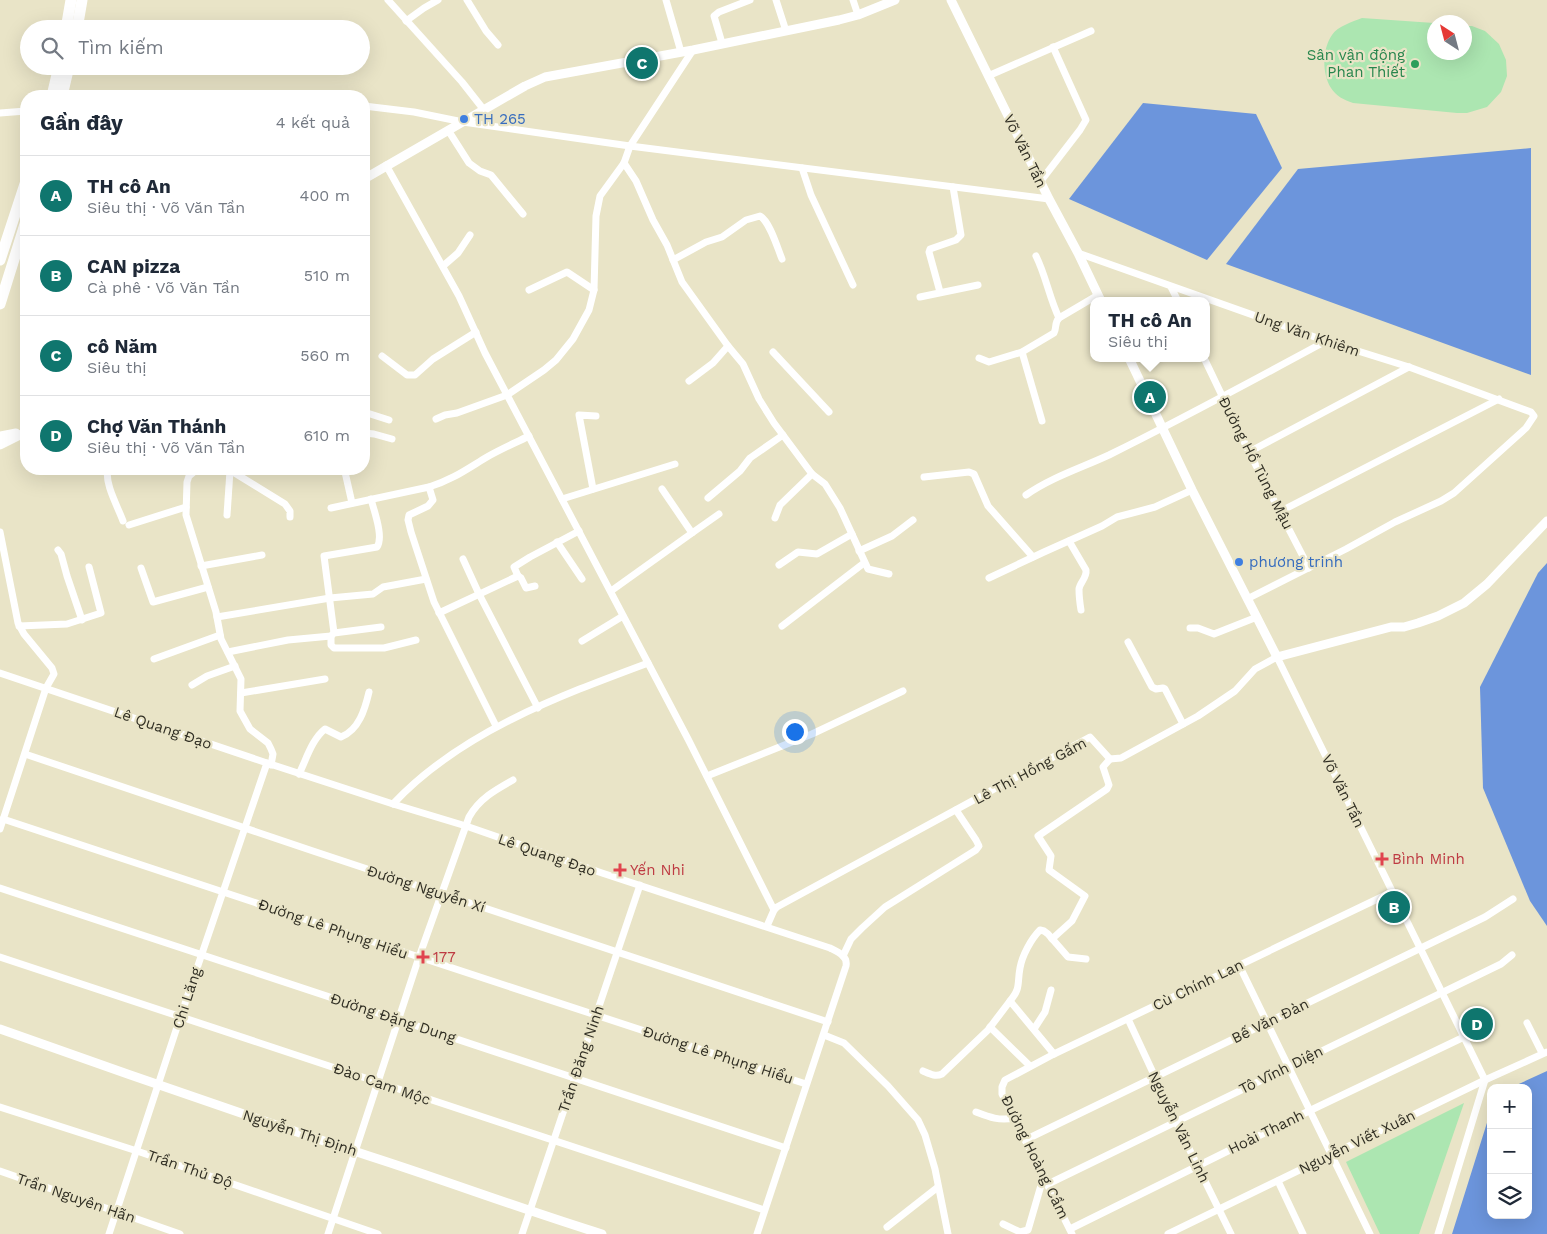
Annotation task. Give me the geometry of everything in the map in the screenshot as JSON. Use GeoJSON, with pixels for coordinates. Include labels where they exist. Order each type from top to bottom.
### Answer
{"type":"FeatureCollection","features":[{"type":"Feature","properties":{"kind":"highway"},"geometry":{"type":"LineString","coordinates":[[68,20],[71,0]]}},
{"type":"Feature","properties":{"kind":"highway"},"geometry":{"type":"LineString","coordinates":[[79,20],[82,0]]}},
{"type":"Feature","properties":{"kind":"highway"},"geometry":{"type":"LineString","coordinates":[[53,90],[57,75]]}},
{"type":"Feature","properties":{"kind":"highway"},"geometry":{"type":"LineString","coordinates":[[63,90],[67,75]]}},
{"type":"Feature","properties":{"kind":"highway"},"geometry":{"type":"LineString","coordinates":[[0,260],[20,199]]}},
{"type":"Feature","properties":{"kind":"highway"},"geometry":{"type":"LineString","coordinates":[[0,304],[20,240]]}},
{"type":"Feature","properties":{"kind":"street"},"geometry":{"type":"LineString","coordinates":[[388,0],[462,82],[484,110]]}},
{"type":"Feature","properties":{"kind":"street"},"geometry":{"type":"LineString","coordinates":[[406,21],[438,0]]}},
{"type":"Feature","properties":{"kind":"street"},"geometry":{"type":"LineString","coordinates":[[467,0],[483,26],[498,45]]}},
{"type":"Feature","properties":{"kind":"street"},"geometry":{"type":"LineString","coordinates":[[666,0],[681,52]]}},
{"type":"Feature","properties":{"kind":"street"},"geometry":{"type":"LineString","coordinates":[[722,43],[715,20],[716,14],[750,0]]}},
{"type":"Feature","properties":{"kind":"street"},"geometry":{"type":"LineString","coordinates":[[776,0],[786,31]]}},
{"type":"Feature","properties":{"kind":"street"},"geometry":{"type":"LineString","coordinates":[[853,0],[858,15]]}},
{"type":"Feature","properties":{"kind":"street"},"geometry":{"type":"LineString","coordinates":[[370,175],[525,86],[545,77],[786,31],[858,15],[895,0]]}},
{"type":"Feature","properties":{"kind":"street","name":"Võ Văn Tần"},"geometry":{"type":"LineString","coordinates":[[951,0],[1040,182],[1100,297]]}},
{"type":"Feature","properties":{"kind":"street"},"geometry":{"type":"LineString","coordinates":[[988,76],[1091,31]]}},
{"type":"Feature","properties":{"kind":"street"},"geometry":{"type":"LineString","coordinates":[[1040,182],[1086,120],[1053,47]]}},
{"type":"Feature","properties":{"kind":"street"},"geometry":{"type":"LineString","coordinates":[[436,419],[507,395],[544,370],[578,333],[589,310],[594,290],[598,202],[602,192],[624,164],[630,146],[693,50]]}},
{"type":"Feature","properties":{"kind":"street"},"geometry":{"type":"LineString","coordinates":[[370,107],[630,146],[1049,199]]}},
{"type":"Feature","properties":{"kind":"street"},"geometry":{"type":"LineString","coordinates":[[0,113],[20,111]]}},
{"type":"Feature","properties":{"kind":"street"},"geometry":{"type":"LineString","coordinates":[[448,130],[469,163],[480,171],[491,175],[523,214]]}},
{"type":"Feature","properties":{"kind":"street"},"geometry":{"type":"LineString","coordinates":[[624,164],[639,188],[682,282],[743,364],[765,411],[812,474],[824,483],[840,508],[868,569],[889,574]]}},
{"type":"Feature","properties":{"kind":"street"},"geometry":{"type":"LineString","coordinates":[[386,165],[463,303],[507,395],[707,776],[774,910],[767,926]]}},
{"type":"Feature","properties":{"kind":"street"},"geometry":{"type":"LineString","coordinates":[[802,168],[811,195],[853,285]]}},
{"type":"Feature","properties":{"kind":"street"},"geometry":{"type":"LineString","coordinates":[[940,292],[928,252],[934,247],[956,240],[961,235],[953,187]]}},
{"type":"Feature","properties":{"kind":"street"},"geometry":{"type":"LineString","coordinates":[[673,260],[706,242],[722,237],[746,220],[760,216],[764,218],[782,259]]}},
{"type":"Feature","properties":{"kind":"street"},"geometry":{"type":"LineString","coordinates":[[443,266],[458,253],[470,236]]}},
{"type":"Feature","properties":{"kind":"street","name":"Ung Văn Khiêm"},"geometry":{"type":"LineString","coordinates":[[1078,253],[1201,297]]}},
{"type":"Feature","properties":{"kind":"street"},"geometry":{"type":"LineString","coordinates":[[1036,256],[1043,270],[1049,295],[1058,318]]}},
{"type":"Feature","properties":{"kind":"street"},"geometry":{"type":"LineString","coordinates":[[529,290],[566,272],[594,290]]}},
{"type":"Feature","properties":{"kind":"street"},"geometry":{"type":"LineString","coordinates":[[920,297],[978,285]]}},
{"type":"Feature","properties":{"kind":"street"},"geometry":{"type":"LineString","coordinates":[[1171,286],[1176,297]]}},
{"type":"Feature","properties":{"kind":"street","name":"Ung Văn Khiêm"},"geometry":{"type":"LineString","coordinates":[[1210,300],[1326,342],[1409,367],[1499,399],[1531,412],[1534,416],[1526,428],[1448,497],[1395,522],[1309,568]]}},
{"type":"Feature","properties":{"kind":"street"},"geometry":{"type":"LineString","coordinates":[[979,358],[988,362],[1022,352],[1054,333],[1058,318],[1090,303]]}},
{"type":"Feature","properties":{"kind":"street"},"geometry":{"type":"LineString","coordinates":[[382,356],[408,375],[415,375],[433,359],[476,332]]}},
{"type":"Feature","properties":{"kind":"street"},"geometry":{"type":"LineString","coordinates":[[1026,495],[1041,484],[1109,455],[1326,342]]}},
{"type":"Feature","properties":{"kind":"street"},"geometry":{"type":"LineString","coordinates":[[689,381],[713,363],[728,346]]}},
{"type":"Feature","properties":{"kind":"street"},"geometry":{"type":"LineString","coordinates":[[773,352],[829,412]]}},
{"type":"Feature","properties":{"kind":"street"},"geometry":{"type":"LineString","coordinates":[[1022,352],[1042,421]]}},
{"type":"Feature","properties":{"kind":"street","name":"Võ Văn Tần"},"geometry":{"type":"LineString","coordinates":[[1131,362],[1192,490],[1277,657],[1485,1080]]}},
{"type":"Feature","properties":{"kind":"street","name":"Đường Hồ Tùng Mậu"},"geometry":{"type":"LineString","coordinates":[[1206,362],[1279,512],[1309,568]]}},
{"type":"Feature","properties":{"kind":"street"},"geometry":{"type":"LineString","coordinates":[[1249,452],[1409,367]]}},
{"type":"Feature","properties":{"kind":"street"},"geometry":{"type":"LineString","coordinates":[[1279,512],[1499,399]]}},
{"type":"Feature","properties":{"kind":"street"},"geometry":{"type":"LineString","coordinates":[[370,414],[389,420]]}},
{"type":"Feature","properties":{"kind":"street"},"geometry":{"type":"LineString","coordinates":[[594,490],[579,415],[596,416]]}},
{"type":"Feature","properties":{"kind":"street"},"geometry":{"type":"LineString","coordinates":[[0,436],[20,433]]}},
{"type":"Feature","properties":{"kind":"street"},"geometry":{"type":"LineString","coordinates":[[370,434],[392,439]]}},
{"type":"Feature","properties":{"kind":"street"},"geometry":{"type":"LineString","coordinates":[[0,445],[20,435]]}},
{"type":"Feature","properties":{"kind":"street"},"geometry":{"type":"LineString","coordinates":[[708,498],[740,471],[750,458],[783,435]]}},
{"type":"Feature","properties":{"kind":"street"},"geometry":{"type":"LineString","coordinates":[[331,508],[429,487],[459,475],[488,456],[529,436]]}},
{"type":"Feature","properties":{"kind":"street"},"geometry":{"type":"LineString","coordinates":[[562,499],[675,464]]}},
{"type":"Feature","properties":{"kind":"street"},"geometry":{"type":"LineString","coordinates":[[924,477],[969,472],[974,474],[988,506],[1033,557]]}},
{"type":"Feature","properties":{"kind":"street"},"geometry":{"type":"LineString","coordinates":[[774,518],[780,505],[812,474]]}},
{"type":"Feature","properties":{"kind":"street"},"geometry":{"type":"LineString","coordinates":[[107,475],[126,523],[186,507]]}},
{"type":"Feature","properties":{"kind":"street"},"geometry":{"type":"LineString","coordinates":[[191,475],[187,482],[186,507],[188,522],[217,617],[220,635],[241,679],[240,711],[242,717],[250,729],[268,743],[272,749],[273,754],[269,764]]}},
{"type":"Feature","properties":{"kind":"street"},"geometry":{"type":"LineString","coordinates":[[227,475],[227,515]]}},
{"type":"Feature","properties":{"kind":"street"},"geometry":{"type":"LineString","coordinates":[[236,475],[285,504],[290,510],[290,517]]}},
{"type":"Feature","properties":{"kind":"street"},"geometry":{"type":"LineString","coordinates":[[346,475],[352,503]]}},
{"type":"Feature","properties":{"kind":"street"},"geometry":{"type":"LineString","coordinates":[[429,487],[433,497],[432,503],[408,518],[426,579],[439,613],[496,726]]}},
{"type":"Feature","properties":{"kind":"street"},"geometry":{"type":"LineString","coordinates":[[662,489],[692,533]]}},
{"type":"Feature","properties":{"kind":"street"},"geometry":{"type":"LineString","coordinates":[[989,578],[1102,526],[1117,517],[1155,507],[1192,490]]}},
{"type":"Feature","properties":{"kind":"street"},"geometry":{"type":"LineString","coordinates":[[371,499],[380,534],[380,544],[373,549],[324,556],[330,598],[331,645],[334,648],[384,648],[416,640]]}},
{"type":"Feature","properties":{"kind":"street"},"geometry":{"type":"LineString","coordinates":[[611,591],[719,514]]}},
{"type":"Feature","properties":{"kind":"street"},"geometry":{"type":"LineString","coordinates":[[859,551],[892,536],[913,520]]}},
{"type":"Feature","properties":{"kind":"street","name":"Lê Thị Hồng Gấm"},"geometry":{"type":"LineString","coordinates":[[774,910],[1090,737],[1110,759],[1121,758],[1183,724],[1235,691],[1255,669],[1277,657],[1390,627],[1404,627],[1456,608],[1479,592],[1547,521]]}},
{"type":"Feature","properties":{"kind":"street"},"geometry":{"type":"LineString","coordinates":[[535,586],[526,588],[514,567],[579,531]]}},
{"type":"Feature","properties":{"kind":"street"},"geometry":{"type":"LineString","coordinates":[[0,532],[19,626],[52,668],[54,674],[46,688],[0,829]]}},
{"type":"Feature","properties":{"kind":"street"},"geometry":{"type":"LineString","coordinates":[[779,565],[798,552],[817,554],[852,534]]}},
{"type":"Feature","properties":{"kind":"street"},"geometry":{"type":"LineString","coordinates":[[1069,541],[1086,570],[1086,575],[1079,589],[1081,610]]}},
{"type":"Feature","properties":{"kind":"street"},"geometry":{"type":"LineString","coordinates":[[557,542],[582,579]]}},
{"type":"Feature","properties":{"kind":"street"},"geometry":{"type":"LineString","coordinates":[[58,550],[61,554],[82,620]]}},
{"type":"Feature","properties":{"kind":"street"},"geometry":{"type":"LineString","coordinates":[[201,566],[262,555]]}},
{"type":"Feature","properties":{"kind":"street"},"geometry":{"type":"LineString","coordinates":[[464,559],[479,594],[538,708]]}},
{"type":"Feature","properties":{"kind":"street"},"geometry":{"type":"LineString","coordinates":[[782,626],[864,563]]}},
{"type":"Feature","properties":{"kind":"street"},"geometry":{"type":"LineString","coordinates":[[19,626],[61,624],[101,614],[89,567]]}},
{"type":"Feature","properties":{"kind":"street"},"geometry":{"type":"LineString","coordinates":[[141,568],[153,602],[208,587]]}},
{"type":"Feature","properties":{"kind":"street"},"geometry":{"type":"LineString","coordinates":[[1247,599],[1309,568]]}},
{"type":"Feature","properties":{"kind":"street"},"geometry":{"type":"LineString","coordinates":[[439,613],[518,576]]}},
{"type":"Feature","properties":{"kind":"street"},"geometry":{"type":"LineString","coordinates":[[217,617],[330,598],[373,594],[383,587],[426,579]]}},
{"type":"Feature","properties":{"kind":"street"},"geometry":{"type":"LineString","coordinates":[[582,642],[623,616]]}},
{"type":"Feature","properties":{"kind":"street"},"geometry":{"type":"LineString","coordinates":[[1190,628],[1198,628],[1214,634],[1257,617]]}},
{"type":"Feature","properties":{"kind":"street"},"geometry":{"type":"LineString","coordinates":[[228,652],[288,640],[381,627]]}},
{"type":"Feature","properties":{"kind":"street"},"geometry":{"type":"LineString","coordinates":[[154,659],[220,635]]}},
{"type":"Feature","properties":{"kind":"street"},"geometry":{"type":"LineString","coordinates":[[1128,642],[1152,687],[1165,689],[1183,724]]}},
{"type":"Feature","properties":{"kind":"street"},"geometry":{"type":"LineString","coordinates":[[393,804],[410,786],[425,774],[496,726],[578,690],[648,663]]}},
{"type":"Feature","properties":{"kind":"street"},"geometry":{"type":"LineString","coordinates":[[192,685],[207,676],[235,666]]}},
{"type":"Feature","properties":{"kind":"street","name":"Lê Quang Đạo"},"geometry":{"type":"LineString","coordinates":[[0,672],[299,774],[466,826],[503,840],[767,926],[830,948],[843,956]]}},
{"type":"Feature","properties":{"kind":"street"},"geometry":{"type":"LineString","coordinates":[[241,693],[325,679]]}},
{"type":"Feature","properties":{"kind":"street"},"geometry":{"type":"LineString","coordinates":[[707,776],[812,734],[903,691]]}},
{"type":"Feature","properties":{"kind":"street"},"geometry":{"type":"LineString","coordinates":[[299,774],[321,732],[325,730],[341,737],[354,727],[361,718],[369,692]]}},
{"type":"Feature","properties":{"kind":"street","name":"Đường Nguyễn Xí"},"geometry":{"type":"LineString","coordinates":[[25,754],[828,1022]]}},
{"type":"Feature","properties":{"kind":"street"},"geometry":{"type":"LineString","coordinates":[[1052,939],[1072,921],[1085,896],[1049,870],[1051,856],[1038,836],[1107,789],[1109,781],[1103,767],[1110,759]]}},
{"type":"Feature","properties":{"kind":"street","name":"Chi Lăng"},"geometry":{"type":"LineString","coordinates":[[109,1234],[244,828],[269,764]]}},
{"type":"Feature","properties":{"kind":"street"},"geometry":{"type":"LineString","coordinates":[[328,1234],[398,1020],[466,826],[474,808],[482,799],[513,780]]}},
{"type":"Feature","properties":{"kind":"street"},"geometry":{"type":"LineString","coordinates":[[757,1234],[846,966],[843,956],[851,939],[885,907],[976,850],[978,846],[976,840],[956,810]]}},
{"type":"Feature","properties":{"kind":"street","name":"Đường Lê Phụng Hiểu"},"geometry":{"type":"LineString","coordinates":[[4,819],[419,958],[806,1084]]}},
{"type":"Feature","properties":{"kind":"street","name":"Trần Đăng Ninh"},"geometry":{"type":"LineString","coordinates":[[522,1234],[640,885]]}},
{"type":"Feature","properties":{"kind":"street","name":"Đường Đặng Dung"},"geometry":{"type":"LineString","coordinates":[[0,888],[786,1148]]}},
{"type":"Feature","properties":{"kind":"street","name":"Cù Chính Lan"},"geometry":{"type":"LineString","coordinates":[[1005,1080],[1054,1054],[1392,892]]}},
{"type":"Feature","properties":{"kind":"street","name":"Bế Văn Đàn"},"geometry":{"type":"LineString","coordinates":[[1025,1140],[1485,917],[1513,899]]}},
{"type":"Feature","properties":{"kind":"street"},"geometry":{"type":"LineString","coordinates":[[922,1071],[932,1075],[942,1074],[990,1027],[1018,990],[1020,965],[1035,935],[1040,930],[1044,931],[1068,957],[1086,959]]}},
{"type":"Feature","properties":{"kind":"street","name":"Tô Vĩnh Diện"},"geometry":{"type":"LineString","coordinates":[[1048,1184],[1501,964],[1512,956]]}},
{"type":"Feature","properties":{"kind":"street","name":"Đào Cam Mộc"},"geometry":{"type":"LineString","coordinates":[[0,957],[764,1210]]}},
{"type":"Feature","properties":{"kind":"street"},"geometry":{"type":"LineString","coordinates":[[1239,965],[1370,1234]]}},
{"type":"Feature","properties":{"kind":"street"},"geometry":{"type":"LineString","coordinates":[[1034,1029],[1046,1012],[1051,990]]}},
{"type":"Feature","properties":{"kind":"street"},"geometry":{"type":"LineString","coordinates":[[1010,1001],[1054,1054]]}},
{"type":"Feature","properties":{"kind":"street","name":"Nguyễn Văn Linh"},"geometry":{"type":"LineString","coordinates":[[1128,1019],[1154,1077],[1231,1234]]}},
{"type":"Feature","properties":{"kind":"street"},"geometry":{"type":"LineString","coordinates":[[1527,1024],[1544,1053]]}},
{"type":"Feature","properties":{"kind":"street"},"geometry":{"type":"LineString","coordinates":[[990,1027],[1030,1066]]}},
{"type":"Feature","properties":{"kind":"street","name":"Nguyễn Thị Định"},"geometry":{"type":"LineString","coordinates":[[0,1029],[529,1211],[602,1234]]}},
{"type":"Feature","properties":{"kind":"street"},"geometry":{"type":"LineString","coordinates":[[824,1035],[844,1043],[888,1086],[918,1120],[925,1135],[935,1169],[948,1234]]}},
{"type":"Feature","properties":{"kind":"street","name":"Hoài Thanh"},"geometry":{"type":"LineString","coordinates":[[1071,1231],[1197,1165],[1464,1037]]}},
{"type":"Feature","properties":{"kind":"street","name":"Nguyễn Viết Xuân"},"geometry":{"type":"LineString","coordinates":[[1168,1234],[1544,1053]]}},
{"type":"Feature","properties":{"kind":"street","name":"Đường Hoàng Cầm"},"geometry":{"type":"LineString","coordinates":[[1005,1080],[1002,1094],[1071,1231]]}},
{"type":"Feature","properties":{"kind":"street"},"geometry":{"type":"LineString","coordinates":[[1438,1234],[1485,1080]]}},
{"type":"Feature","properties":{"kind":"street","name":"Trần Thủ Độ"},"geometry":{"type":"LineString","coordinates":[[0,1107],[138,1151],[378,1234]]}},
{"type":"Feature","properties":{"kind":"street"},"geometry":{"type":"LineString","coordinates":[[976,1112],[997,1119],[1014,1118]]}},
{"type":"Feature","properties":{"kind":"street","name":"Trần Nguyên Hãn"},"geometry":{"type":"LineString","coordinates":[[0,1171],[180,1234]]}},
{"type":"Feature","properties":{"kind":"street"},"geometry":{"type":"LineString","coordinates":[[1003,1224],[1020,1232],[1028,1230],[1044,1175]]}},
{"type":"Feature","properties":{"kind":"street"},"geometry":{"type":"LineString","coordinates":[[1278,1181],[1303,1234]]}},
{"type":"Feature","properties":{"kind":"street"},"geometry":{"type":"LineString","coordinates":[[887,1227],[938,1187]]}},
{"type":"Feature","properties":{"kind":"green space","name":"Sân vận động Phan Thiết"},"geometry":{"type":"Polygon","coordinates":[[[1362,18],[1427,23],[1427,60],[1472,60],[1472,26],[1485,31],[1499,44],[1506,60],[1507,76],[1501,92],[1487,107],[1467,113],[1353,103],[1343,99],[1333,91],[1326,76],[1324,62],[1326,47],[1332,35],[1346,25],[1362,18]]]}},
{"type":"Feature","properties":{"kind":"green space"},"geometry":{"type":"Polygon","coordinates":[[[1464,1103],[1419,1234],[1380,1234],[1346,1162],[1464,1103]]]}},
{"type":"Feature","properties":{"kind":"water"},"geometry":{"type":"Polygon","coordinates":[[[1143,103],[1256,114],[1282,168],[1207,260],[1069,199],[1143,103]]]}},
{"type":"Feature","properties":{"kind":"water"},"geometry":{"type":"Polygon","coordinates":[[[1531,148],[1531,375],[1226,264],[1298,169],[1531,148]]]}},
{"type":"Feature","properties":{"kind":"water"},"geometry":{"type":"Polygon","coordinates":[[[1547,563],[1547,926],[1530,901],[1483,788],[1480,687],[1538,573],[1547,563]]]}},
{"type":"Feature","properties":{"kind":"water"},"geometry":{"type":"Polygon","coordinates":[[[1547,1071],[1547,1234],[1452,1234],[1487,1123],[1487,1219],[1532,1219],[1532,1084],[1519,1084],[1547,1071]]]}},
{"type":"Feature","properties":{"kind":"place","name":"cô Năm"},"geometry":{"type":"Point","coordinates":[642,63]}},
{"type":"Feature","properties":{"kind":"place","name":"Sân vận động Phan Thiết"},"geometry":{"type":"Point","coordinates":[1415,64]}},
{"type":"Feature","properties":{"kind":"place","name":"TH 265"},"geometry":{"type":"Point","coordinates":[464,119]}},
{"type":"Feature","properties":{"kind":"place","name":"TH cô An"},"geometry":{"type":"Point","coordinates":[1150,397]}},
{"type":"Feature","properties":{"kind":"place","name":"phương trinh"},"geometry":{"type":"Point","coordinates":[1239,562]}},
{"type":"Feature","properties":{"kind":"place","name":"Bình Minh"},"geometry":{"type":"Point","coordinates":[1382,859]}},
{"type":"Feature","properties":{"kind":"place","name":"Yến Nhi"},"geometry":{"type":"Point","coordinates":[620,870]}},
{"type":"Feature","properties":{"kind":"place","name":"CAN pizza"},"geometry":{"type":"Point","coordinates":[1394,907]}},
{"type":"Feature","properties":{"kind":"place","name":"177"},"geometry":{"type":"Point","coordinates":[423,957]}},
{"type":"Feature","properties":{"kind":"place","name":"Chợ Văn Thánh"},"geometry":{"type":"Point","coordinates":[1477,1024]}}]}
